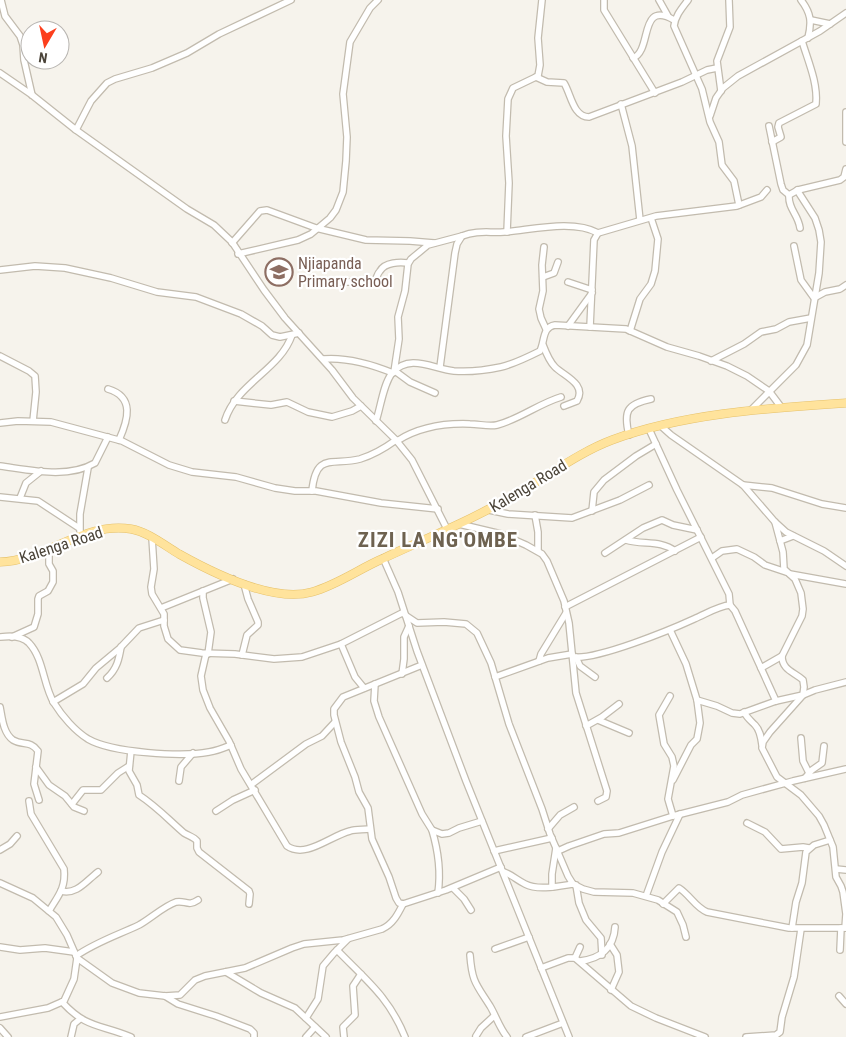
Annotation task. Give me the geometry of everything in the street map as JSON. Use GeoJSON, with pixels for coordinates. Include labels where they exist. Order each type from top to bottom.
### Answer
{"type":"FeatureCollection","features":[{"type":"Feature","properties":{"kind":"main road","name":"Kalenga Road"},"geometry":{"type":"LineString","coordinates":[[0,562],[25,559],[49,549],[80,532],[128,528],[141,531],[191,560],[244,584],[275,592],[299,595],[324,588],[489,510],[606,442],[661,426],[712,416],[781,407],[846,404]]}},
{"type":"Feature","properties":{"kind":"street"},"geometry":{"type":"LineString","coordinates":[[1,0],[5,16],[20,36],[23,45],[24,60],[32,95]]}},
{"type":"Feature","properties":{"kind":"street"},"geometry":{"type":"LineString","coordinates":[[76,130],[91,101],[107,83],[114,79],[152,68],[187,53],[220,34],[291,0]]}},
{"type":"Feature","properties":{"kind":"street"},"geometry":{"type":"LineString","coordinates":[[238,254],[298,240],[311,234],[330,218],[340,202],[347,148],[344,94],[349,48],[352,36],[370,8],[378,0]]}},
{"type":"Feature","properties":{"kind":"street"},"geometry":{"type":"LineString","coordinates":[[507,232],[509,182],[506,136],[508,99],[513,88],[539,74],[538,38],[542,0]]}},
{"type":"Feature","properties":{"kind":"street"},"geometry":{"type":"LineString","coordinates":[[599,0],[655,93]]}},
{"type":"Feature","properties":{"kind":"street"},"geometry":{"type":"LineString","coordinates":[[604,0],[604,10]]}},
{"type":"Feature","properties":{"kind":"street"},"geometry":{"type":"LineString","coordinates":[[659,0],[668,16]]}},
{"type":"Feature","properties":{"kind":"street"},"geometry":{"type":"LineString","coordinates":[[688,0],[674,20],[676,31],[702,89],[709,117],[719,142],[722,165],[734,181],[739,205]]}},
{"type":"Feature","properties":{"kind":"street"},"geometry":{"type":"LineString","coordinates":[[721,91],[717,61],[730,27],[729,0]]}},
{"type":"Feature","properties":{"kind":"street"},"geometry":{"type":"LineString","coordinates":[[801,0],[808,10],[811,20],[808,38]]}},
{"type":"Feature","properties":{"kind":"street"},"geometry":{"type":"LineString","coordinates":[[709,117],[716,98],[738,76],[808,38],[846,13]]}},
{"type":"Feature","properties":{"kind":"street"},"geometry":{"type":"LineString","coordinates":[[633,58],[640,52],[647,25],[651,19],[657,14],[668,16],[674,20]]}},
{"type":"Feature","properties":{"kind":"street"},"geometry":{"type":"LineString","coordinates":[[811,20],[830,24]]}},
{"type":"Feature","properties":{"kind":"street"},"geometry":{"type":"LineString","coordinates":[[772,142],[781,137],[778,127],[779,123],[816,104],[811,67],[802,41]]}},
{"type":"Feature","properties":{"kind":"street"},"geometry":{"type":"LineString","coordinates":[[536,77],[546,82],[564,83],[578,114],[589,117],[717,68]]}},
{"type":"Feature","properties":{"kind":"street"},"geometry":{"type":"LineString","coordinates":[[0,73],[32,95],[76,130],[214,226],[232,244],[285,318],[323,359],[360,406],[396,441],[412,460],[447,529]]}},
{"type":"Feature","properties":{"kind":"street"},"geometry":{"type":"LineString","coordinates":[[621,104],[632,146],[640,220]]}},
{"type":"Feature","properties":{"kind":"street"},"geometry":{"type":"LineString","coordinates":[[846,112],[846,142]]}},
{"type":"Feature","properties":{"kind":"street"},"geometry":{"type":"LineString","coordinates":[[769,126],[781,184],[783,190],[789,195],[790,206],[798,217],[800,228]]}},
{"type":"Feature","properties":{"kind":"street"},"geometry":{"type":"LineString","coordinates":[[789,195],[797,190],[837,180],[844,176],[846,170]]}},
{"type":"Feature","properties":{"kind":"street"},"geometry":{"type":"LineString","coordinates":[[837,180],[846,181]]}},
{"type":"Feature","properties":{"kind":"street"},"geometry":{"type":"LineString","coordinates":[[394,372],[399,339],[398,317],[405,291],[408,263],[420,250],[434,243],[479,231],[507,232],[562,227],[586,228],[598,233],[640,220],[739,205],[761,197],[767,190]]}},
{"type":"Feature","properties":{"kind":"street"},"geometry":{"type":"LineString","coordinates":[[749,412],[796,365],[806,345],[821,256],[819,230],[815,218],[797,190]]}},
{"type":"Feature","properties":{"kind":"street"},"geometry":{"type":"LineString","coordinates":[[232,244],[260,211],[267,210],[316,228],[366,240],[434,243]]}},
{"type":"Feature","properties":{"kind":"street"},"geometry":{"type":"LineString","coordinates":[[630,331],[636,308],[651,284],[655,271],[658,239],[651,218]]}},
{"type":"Feature","properties":{"kind":"street"},"geometry":{"type":"LineString","coordinates":[[590,327],[594,240],[598,233]]}},
{"type":"Feature","properties":{"kind":"street"},"geometry":{"type":"LineString","coordinates":[[440,367],[456,244],[462,236]]}},
{"type":"Feature","properties":{"kind":"street"},"geometry":{"type":"LineString","coordinates":[[794,246],[801,280],[814,298]]}},
{"type":"Feature","properties":{"kind":"street"},"geometry":{"type":"LineString","coordinates":[[376,421],[389,379],[394,372],[406,364],[415,362],[454,371],[501,367],[540,351],[546,329],[539,309],[543,291],[542,265],[544,247]]}},
{"type":"Feature","properties":{"kind":"street"},"geometry":{"type":"LineString","coordinates":[[543,277],[552,275],[558,262]]}},
{"type":"Feature","properties":{"kind":"street"},"geometry":{"type":"LineString","coordinates":[[333,282],[374,282],[384,266],[393,263],[408,263]]}},
{"type":"Feature","properties":{"kind":"street"},"geometry":{"type":"LineString","coordinates":[[0,270],[35,266],[65,268],[111,278],[157,292],[196,297],[242,314],[262,326],[272,335],[280,337],[299,333]]}},
{"type":"Feature","properties":{"kind":"street"},"geometry":{"type":"LineString","coordinates":[[568,282],[592,291]]}},
{"type":"Feature","properties":{"kind":"street"},"geometry":{"type":"LineString","coordinates":[[814,298],[846,285]]}},
{"type":"Feature","properties":{"kind":"street"},"geometry":{"type":"LineString","coordinates":[[568,326],[592,291]]}},
{"type":"Feature","properties":{"kind":"street"},"geometry":{"type":"LineString","coordinates":[[711,361],[744,344],[761,332],[776,329],[789,322],[811,318]]}},
{"type":"Feature","properties":{"kind":"street"},"geometry":{"type":"LineString","coordinates":[[546,329],[555,325],[620,328],[630,331],[667,347],[727,366],[748,376],[770,391],[781,407]]}},
{"type":"Feature","properties":{"kind":"street"},"geometry":{"type":"LineString","coordinates":[[224,420],[234,401],[280,356],[292,335]]}},
{"type":"Feature","properties":{"kind":"street"},"geometry":{"type":"LineString","coordinates":[[543,345],[551,362],[557,369],[574,381],[578,390],[577,401],[564,406]]}},
{"type":"Feature","properties":{"kind":"street"},"geometry":{"type":"LineString","coordinates":[[0,356],[35,376],[37,382],[33,421]]}},
{"type":"Feature","properties":{"kind":"street"},"geometry":{"type":"LineString","coordinates":[[323,359],[332,358],[357,362],[394,372],[410,382],[435,393]]}},
{"type":"Feature","properties":{"kind":"street"},"geometry":{"type":"LineString","coordinates":[[108,389],[117,392],[122,397],[127,410],[127,418],[119,440]]}},
{"type":"Feature","properties":{"kind":"street"},"geometry":{"type":"LineString","coordinates":[[312,491],[314,476],[317,470],[325,463],[362,458],[424,428],[464,424],[496,425],[512,420],[547,401],[561,397]]}},
{"type":"Feature","properties":{"kind":"street"},"geometry":{"type":"LineString","coordinates":[[629,435],[626,424],[629,407],[651,399]]}},
{"type":"Feature","properties":{"kind":"street"},"geometry":{"type":"LineString","coordinates":[[234,401],[272,405],[287,402],[308,412],[332,417],[352,411],[360,406]]}},
{"type":"Feature","properties":{"kind":"street"},"geometry":{"type":"LineString","coordinates":[[0,423],[18,421],[50,422],[119,440],[169,465],[192,472],[236,478],[275,488],[312,491],[380,503],[438,510]]}},
{"type":"Feature","properties":{"kind":"street"},"geometry":{"type":"LineString","coordinates":[[661,426],[743,485],[775,522],[793,536],[824,551],[846,566]]}},
{"type":"Feature","properties":{"kind":"street"},"geometry":{"type":"LineString","coordinates":[[650,429],[729,594],[730,605],[735,611],[776,701]]}},
{"type":"Feature","properties":{"kind":"street"},"geometry":{"type":"LineString","coordinates":[[0,466],[62,472],[88,468],[95,463],[108,437]]}},
{"type":"Feature","properties":{"kind":"street"},"geometry":{"type":"LineString","coordinates":[[592,511],[594,492],[597,488],[611,474],[656,444]]}},
{"type":"Feature","properties":{"kind":"street"},"geometry":{"type":"LineString","coordinates":[[80,532],[80,514],[88,468]]}},
{"type":"Feature","properties":{"kind":"street"},"geometry":{"type":"LineString","coordinates":[[20,498],[26,482],[40,471]]}},
{"type":"Feature","properties":{"kind":"street"},"geometry":{"type":"LineString","coordinates":[[489,510],[508,514],[572,518],[620,500],[650,485]]}},
{"type":"Feature","properties":{"kind":"street"},"geometry":{"type":"LineString","coordinates":[[743,485],[772,488],[822,504],[846,508]]}},
{"type":"Feature","properties":{"kind":"street"},"geometry":{"type":"LineString","coordinates":[[0,498],[20,498],[38,501],[80,532]]}},
{"type":"Feature","properties":{"kind":"street"},"geometry":{"type":"LineString","coordinates":[[536,515],[538,550]]}},
{"type":"Feature","properties":{"kind":"street"},"geometry":{"type":"LineString","coordinates":[[605,553],[643,528],[662,520],[673,525],[697,530]]}},
{"type":"Feature","properties":{"kind":"street"},"geometry":{"type":"LineString","coordinates":[[762,744],[770,732],[803,695],[804,687],[803,680],[788,671],[782,662],[782,656],[802,616],[803,609],[799,584],[784,569],[784,556],[775,522]]}},
{"type":"Feature","properties":{"kind":"street"},"geometry":{"type":"LineString","coordinates":[[459,524],[501,534],[538,550],[551,569],[566,610],[574,656],[576,693],[607,791],[606,797],[598,801]]}},
{"type":"Feature","properties":{"kind":"street"},"geometry":{"type":"LineString","coordinates":[[780,541],[793,536]]}},
{"type":"Feature","properties":{"kind":"street"},"geometry":{"type":"LineString","coordinates":[[539,661],[541,654],[566,610],[701,537]]}},
{"type":"Feature","properties":{"kind":"street"},"geometry":{"type":"LineString","coordinates":[[152,538],[154,569],[150,587],[161,608],[166,634],[180,650],[207,654],[288,659],[315,654],[341,644],[405,613]]}},
{"type":"Feature","properties":{"kind":"street"},"geometry":{"type":"LineString","coordinates":[[626,540],[644,544],[662,544],[675,551]]}},
{"type":"Feature","properties":{"kind":"street"},"geometry":{"type":"LineString","coordinates":[[12,637],[34,627],[38,614],[38,599],[52,586],[54,577],[50,564],[49,549]]}},
{"type":"Feature","properties":{"kind":"street"},"geometry":{"type":"LineString","coordinates":[[712,558],[722,551],[737,549],[765,565],[788,573],[846,584]]}},
{"type":"Feature","properties":{"kind":"street"},"geometry":{"type":"LineString","coordinates":[[384,558],[422,665],[482,822],[569,1037]]}},
{"type":"Feature","properties":{"kind":"street"},"geometry":{"type":"LineString","coordinates":[[161,608],[233,579]]}},
{"type":"Feature","properties":{"kind":"street"},"geometry":{"type":"LineString","coordinates":[[242,655],[247,634],[258,626],[244,584]]}},
{"type":"Feature","properties":{"kind":"street"},"geometry":{"type":"LineString","coordinates":[[204,591],[204,606],[211,632],[201,676],[203,690],[210,708],[231,745],[241,768],[283,841],[291,849],[304,851],[350,831],[370,829]]}},
{"type":"Feature","properties":{"kind":"street"},"geometry":{"type":"LineString","coordinates":[[495,677],[557,656],[586,657],[597,654],[670,630],[709,612],[730,605]]}},
{"type":"Feature","properties":{"kind":"street"},"geometry":{"type":"LineString","coordinates":[[405,613],[417,622],[458,622],[466,624],[472,628],[483,643],[509,724],[548,829],[568,876],[583,889],[594,892],[633,893],[646,896],[663,904],[677,912],[686,937]]}},
{"type":"Feature","properties":{"kind":"street"},"geometry":{"type":"LineString","coordinates":[[53,702],[77,689],[96,668],[122,647],[139,628],[164,620]]}},
{"type":"Feature","properties":{"kind":"street"},"geometry":{"type":"LineString","coordinates":[[402,674],[404,637],[409,626]]}},
{"type":"Feature","properties":{"kind":"street"},"geometry":{"type":"LineString","coordinates":[[670,630],[686,664],[697,700],[700,719],[697,739],[691,745],[676,776],[671,782]]}},
{"type":"Feature","properties":{"kind":"street"},"geometry":{"type":"LineString","coordinates":[[0,637],[26,640],[34,650],[53,702],[70,723],[90,739],[131,751],[159,754],[211,752],[231,745]]}},
{"type":"Feature","properties":{"kind":"street"},"geometry":{"type":"LineString","coordinates":[[341,644],[355,676],[364,688]]}},
{"type":"Feature","properties":{"kind":"street"},"geometry":{"type":"LineString","coordinates":[[107,678],[115,670],[122,647]]}},
{"type":"Feature","properties":{"kind":"street"},"geometry":{"type":"LineString","coordinates":[[574,656],[580,666],[595,677]]}},
{"type":"Feature","properties":{"kind":"street"},"geometry":{"type":"LineString","coordinates":[[761,668],[782,656]]}},
{"type":"Feature","properties":{"kind":"street"},"geometry":{"type":"LineString","coordinates":[[422,665],[343,697],[334,709],[335,722],[343,749],[359,792],[368,808],[372,839],[390,877],[399,903],[404,904],[502,870],[527,885],[552,887],[575,884]]}},
{"type":"Feature","properties":{"kind":"street"},"geometry":{"type":"LineString","coordinates":[[697,700],[736,714],[846,682]]}},
{"type":"Feature","properties":{"kind":"street"},"geometry":{"type":"LineString","coordinates":[[375,684],[374,701],[379,717],[422,814],[432,830],[440,873],[438,893]]}},
{"type":"Feature","properties":{"kind":"street"},"geometry":{"type":"LineString","coordinates":[[670,696],[659,715],[664,744],[672,757],[673,771],[668,798],[673,816]]}},
{"type":"Feature","properties":{"kind":"street"},"geometry":{"type":"LineString","coordinates":[[586,726],[598,720],[619,704]]}},
{"type":"Feature","properties":{"kind":"street"},"geometry":{"type":"LineString","coordinates":[[0,706],[1,720],[8,734],[13,739],[30,744],[38,751],[34,784],[39,800]]}},
{"type":"Feature","properties":{"kind":"street"},"geometry":{"type":"LineString","coordinates":[[744,712],[748,720],[757,727],[771,767],[777,777],[801,796],[819,816],[833,847],[836,877],[843,892],[846,914],[840,950]]}},
{"type":"Feature","properties":{"kind":"street"},"geometry":{"type":"LineString","coordinates":[[598,720],[629,733]]}},
{"type":"Feature","properties":{"kind":"street"},"geometry":{"type":"LineString","coordinates":[[216,811],[253,787],[306,744],[322,736],[335,722]]}},
{"type":"Feature","properties":{"kind":"street"},"geometry":{"type":"LineString","coordinates":[[801,738],[803,761],[807,776]]}},
{"type":"Feature","properties":{"kind":"street"},"geometry":{"type":"LineString","coordinates":[[807,776],[822,763],[824,746]]}},
{"type":"Feature","properties":{"kind":"street"},"geometry":{"type":"LineString","coordinates":[[131,751],[129,766],[131,776],[137,784],[138,795],[165,814],[185,833],[195,838],[198,841],[197,848],[199,852],[249,891],[249,904]]}},
{"type":"Feature","properties":{"kind":"street"},"geometry":{"type":"LineString","coordinates":[[179,781],[181,767],[193,754]]}},
{"type":"Feature","properties":{"kind":"street"},"geometry":{"type":"LineString","coordinates":[[72,804],[83,790],[101,790],[129,766]]}},
{"type":"Feature","properties":{"kind":"street"},"geometry":{"type":"LineString","coordinates":[[36,767],[49,785],[65,796],[78,809],[84,811]]}},
{"type":"Feature","properties":{"kind":"street"},"geometry":{"type":"LineString","coordinates":[[557,849],[604,834],[626,831],[680,814],[728,802],[742,795],[807,776],[846,769]]}},
{"type":"Feature","properties":{"kind":"street"},"geometry":{"type":"LineString","coordinates":[[29,801],[31,814],[64,869],[65,879],[61,891],[48,912]]}},
{"type":"Feature","properties":{"kind":"street"},"geometry":{"type":"LineString","coordinates":[[548,829],[560,815],[574,807]]}},
{"type":"Feature","properties":{"kind":"street"},"geometry":{"type":"LineString","coordinates":[[646,896],[664,847],[680,814]]}},
{"type":"Feature","properties":{"kind":"street"},"geometry":{"type":"LineString","coordinates":[[432,830],[442,834],[449,833],[468,825],[482,822]]}},
{"type":"Feature","properties":{"kind":"street"},"geometry":{"type":"LineString","coordinates":[[747,823],[765,832],[781,849],[809,848]]}},
{"type":"Feature","properties":{"kind":"street"},"geometry":{"type":"LineString","coordinates":[[0,850],[10,844],[17,836]]}},
{"type":"Feature","properties":{"kind":"street"},"geometry":{"type":"LineString","coordinates":[[494,851],[552,838]]}},
{"type":"Feature","properties":{"kind":"street"},"geometry":{"type":"LineString","coordinates":[[792,928],[796,902],[802,883],[806,852],[809,848],[830,840]]}},
{"type":"Feature","properties":{"kind":"street"},"geometry":{"type":"LineString","coordinates":[[552,887],[552,874],[557,849]]}},
{"type":"Feature","properties":{"kind":"street"},"geometry":{"type":"LineString","coordinates":[[836,869],[846,870]]}},
{"type":"Feature","properties":{"kind":"street"},"geometry":{"type":"LineString","coordinates":[[61,891],[73,892],[98,872]]}},
{"type":"Feature","properties":{"kind":"street"},"geometry":{"type":"LineString","coordinates":[[0,883],[33,898],[56,917],[76,956],[74,979],[68,995],[62,1002],[48,1008],[0,1017]]}},
{"type":"Feature","properties":{"kind":"street"},"geometry":{"type":"LineString","coordinates":[[575,884],[586,920],[600,938],[602,955]]}},
{"type":"Feature","properties":{"kind":"street"},"geometry":{"type":"LineString","coordinates":[[453,888],[464,898],[470,910]]}},
{"type":"Feature","properties":{"kind":"street"},"geometry":{"type":"LineString","coordinates":[[663,904],[680,888],[690,896],[699,908],[707,912],[792,928],[844,928]]}},
{"type":"Feature","properties":{"kind":"street"},"geometry":{"type":"LineString","coordinates":[[76,956],[93,945],[144,922],[175,902],[188,904],[198,900]]}},
{"type":"Feature","properties":{"kind":"street"},"geometry":{"type":"LineString","coordinates":[[0,947],[20,950],[45,948],[76,956],[112,983],[139,993],[165,996],[180,995],[195,980],[205,976],[245,968],[304,944],[323,943],[373,933],[388,926],[404,904]]}},
{"type":"Feature","properties":{"kind":"street"},"geometry":{"type":"LineString","coordinates":[[541,968],[568,958],[578,960],[594,959],[602,955],[614,936],[614,927]]}},
{"type":"Feature","properties":{"kind":"street"},"geometry":{"type":"LineString","coordinates":[[746,1037],[776,1035],[780,1032],[782,1017],[794,977],[801,929]]}},
{"type":"Feature","properties":{"kind":"street"},"geometry":{"type":"LineString","coordinates":[[495,949],[529,937]]}},
{"type":"Feature","properties":{"kind":"street"},"geometry":{"type":"LineString","coordinates":[[306,1018],[318,999],[322,969],[337,950],[350,938]]}},
{"type":"Feature","properties":{"kind":"street"},"geometry":{"type":"LineString","coordinates":[[610,944],[617,955],[619,972],[611,990]]}},
{"type":"Feature","properties":{"kind":"street"},"geometry":{"type":"LineString","coordinates":[[578,960],[580,947]]}},
{"type":"Feature","properties":{"kind":"street"},"geometry":{"type":"LineString","coordinates":[[337,950],[383,996],[396,1016],[405,1037]]}},
{"type":"Feature","properties":{"kind":"street"},"geometry":{"type":"LineString","coordinates":[[470,955],[476,986],[490,1006],[507,1037]]}},
{"type":"Feature","properties":{"kind":"street"},"geometry":{"type":"LineString","coordinates":[[578,960],[631,1006],[662,1021],[705,1037]]}},
{"type":"Feature","properties":{"kind":"street"},"geometry":{"type":"LineString","coordinates":[[226,972],[261,993],[295,1008],[326,1037]]}},
{"type":"Feature","properties":{"kind":"street"},"geometry":{"type":"LineString","coordinates":[[344,1037],[344,1027],[355,1015],[353,986],[361,974]]}},
{"type":"Feature","properties":{"kind":"street"},"geometry":{"type":"LineString","coordinates":[[165,996],[178,1004],[250,1029],[254,1033],[254,1037]]}},
{"type":"Feature","properties":{"kind":"street"},"geometry":{"type":"LineString","coordinates":[[839,996],[846,1004]]}},
{"type":"Feature","properties":{"kind":"street"},"geometry":{"type":"LineString","coordinates":[[62,1002],[80,1019],[115,1034],[131,1037]]}},
{"type":"Feature","properties":{"kind":"street"},"geometry":{"type":"LineString","coordinates":[[476,1036],[481,1028],[494,1016]]}},
{"type":"Feature","properties":{"kind":"street"},"geometry":{"type":"LineString","coordinates":[[71,1037],[74,1024],[80,1019]]}},
{"type":"Feature","properties":{"kind":"street"},"geometry":{"type":"LineString","coordinates":[[526,1037],[563,1023]]}},
{"type":"Feature","properties":{"kind":"street"},"geometry":{"type":"LineString","coordinates":[[306,1037],[315,1027]]}},
{"type":"Feature","properties":{"kind":"street"},"geometry":{"type":"LineString","coordinates":[[0,1028],[8,1037]]}},
{"type":"Feature","properties":{"kind":"place","name":"Njiapanda Primary school"},"geometry":{"type":"Point","coordinates":[279,272]}},
{"type":"Feature","properties":{"kind":"district","name":"ZIZI LA NG'OMBE"},"geometry":{"type":"Point","coordinates":[438,540]}}]}
